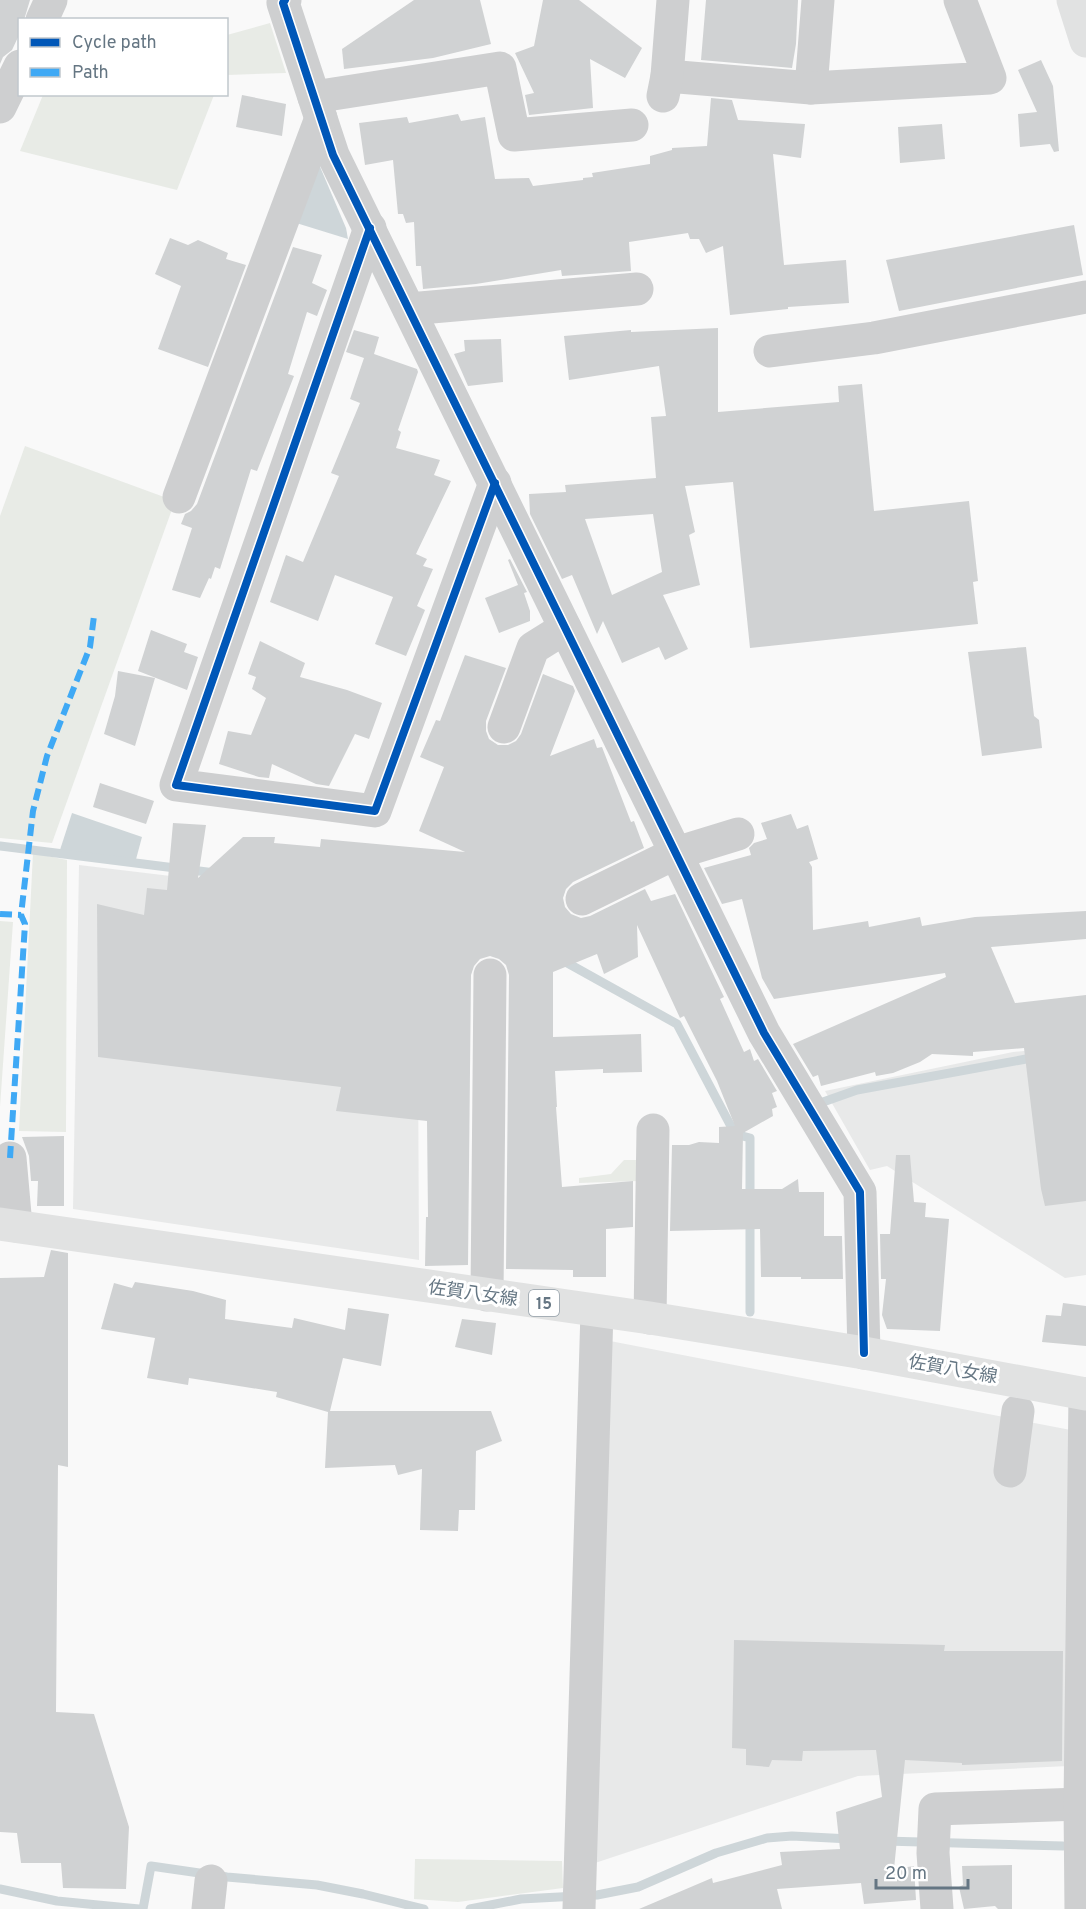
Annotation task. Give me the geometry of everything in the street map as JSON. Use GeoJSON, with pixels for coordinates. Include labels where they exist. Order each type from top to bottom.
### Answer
{"type":"FeatureCollection","features":[{"type":"Feature","properties":{"kind":"main road"},"geometry":{"type":"LineString","coordinates":[[1073,0],[1086,41]]}},
{"type":"Feature","properties":{"kind":"main road","name":"佐賀八女線"},"geometry":{"type":"LineString","coordinates":[[8,1225],[650,1318],[864,1353],[1085,1394]]}},
{"type":"Feature","properties":{"kind":"street"},"geometry":{"type":"LineString","coordinates":[[43,18],[51,0]]}},
{"type":"Feature","properties":{"kind":"street"},"geometry":{"type":"LineString","coordinates":[[285,0],[282,3],[333,154],[764,1034],[860,1192],[864,1353]]}},
{"type":"Feature","properties":{"kind":"street"},"geometry":{"type":"LineString","coordinates":[[673,0],[665,87],[811,88],[990,78],[960,0]]}},
{"type":"Feature","properties":{"kind":"street"},"geometry":{"type":"LineString","coordinates":[[811,88],[818,0]]}},
{"type":"Feature","properties":{"kind":"street"},"geometry":{"type":"LineString","coordinates":[[318,108],[500,68],[514,135],[632,125]]}},
{"type":"Feature","properties":{"kind":"street"},"geometry":{"type":"LineString","coordinates":[[0,107],[18,70]]}},
{"type":"Feature","properties":{"kind":"street"},"geometry":{"type":"LineString","coordinates":[[179,497],[318,108]]}},
{"type":"Feature","properties":{"kind":"street"},"geometry":{"type":"LineString","coordinates":[[370,228],[176,785],[375,811],[495,483]]}},
{"type":"Feature","properties":{"kind":"street"},"geometry":{"type":"LineString","coordinates":[[409,309],[637,289]]}},
{"type":"Feature","properties":{"kind":"street"},"geometry":{"type":"LineString","coordinates":[[770,351],[874,338],[1086,297]]}},
{"type":"Feature","properties":{"kind":"street"},"geometry":{"type":"LineString","coordinates":[[504,727],[533,648],[565,628]]}},
{"type":"Feature","properties":{"kind":"street"},"geometry":{"type":"LineString","coordinates":[[582,899],[676,853],[738,834]]}},
{"type":"Feature","properties":{"kind":"street"},"geometry":{"type":"LineString","coordinates":[[487,1295],[490,975]]}},
{"type":"Feature","properties":{"kind":"street"},"geometry":{"type":"LineString","coordinates":[[650,1318],[653,1130]]}},
{"type":"Feature","properties":{"kind":"street"},"geometry":{"type":"LineString","coordinates":[[8,1225],[10,1158]]}},
{"type":"Feature","properties":{"kind":"street"},"geometry":{"type":"LineString","coordinates":[[579,1909],[597,1311]]}},
{"type":"Feature","properties":{"kind":"street"},"geometry":{"type":"LineString","coordinates":[[1081,1909],[1080,1804],[1085,1394]]}},
{"type":"Feature","properties":{"kind":"street"},"geometry":{"type":"LineString","coordinates":[[1010,1470],[1018,1411]]}},
{"type":"Feature","properties":{"kind":"street"},"geometry":{"type":"LineString","coordinates":[[937,1909],[933,1853],[935,1809],[1080,1804]]}},
{"type":"Feature","properties":{"kind":"shaded area"},"geometry":{"type":"Polygon","coordinates":[[[270,23],[286,73],[228,75],[228,35],[270,23]]]}},
{"type":"Feature","properties":{"kind":"shaded area"},"geometry":{"type":"Polygon","coordinates":[[[42,96],[214,96],[177,190],[20,151],[42,96]]]}},
{"type":"Feature","properties":{"kind":"shaded area"},"geometry":{"type":"Polygon","coordinates":[[[318,162],[346,228],[348,239],[293,222],[318,162]]]}},
{"type":"Feature","properties":{"kind":"shaded area"},"geometry":{"type":"Polygon","coordinates":[[[25,446],[175,501],[52,843],[0,838],[0,516],[25,446]]]}},
{"type":"Feature","properties":{"kind":"shaded area"},"geometry":{"type":"Polygon","coordinates":[[[72,813],[142,837],[135,863],[59,853],[72,813]]]}},
{"type":"Feature","properties":{"kind":"shaded area"},"geometry":{"type":"Polygon","coordinates":[[[33,853],[67,860],[66,1132],[19,1131],[33,853]]]}},
{"type":"Feature","properties":{"kind":"shaded area"},"geometry":{"type":"Polygon","coordinates":[[[79,865],[430,907],[418,1050],[419,1260],[73,1209],[79,865]]]}},
{"type":"Feature","properties":{"kind":"shaded area"},"geometry":{"type":"Polygon","coordinates":[[[0,921],[13,922],[0,1107],[0,921]]]}},
{"type":"Feature","properties":{"kind":"shaded area"},"geometry":{"type":"Polygon","coordinates":[[[1086,1045],[1086,1275],[1065,1278],[887,1166],[870,1170],[825,1091],[1013,1052],[1086,1045]]]}},
{"type":"Feature","properties":{"kind":"shaded area"},"geometry":{"type":"Polygon","coordinates":[[[624,1160],[636,1160],[638,1181],[579,1183],[579,1178],[611,1174],[624,1160]]]}},
{"type":"Feature","properties":{"kind":"shaded area"},"geometry":{"type":"Polygon","coordinates":[[[610,1341],[1076,1431],[1068,1766],[858,1776],[595,1863],[610,1341]]]}},
{"type":"Feature","properties":{"kind":"shaded area"},"geometry":{"type":"Polygon","coordinates":[[[415,1859],[562,1861],[563,1888],[458,1902],[414,1899],[415,1859]]]}},
{"type":"Feature","properties":{"kind":"building"},"geometry":{"type":"Polygon","coordinates":[[[0,0],[30,0],[25,18],[18,18],[18,37],[12,50],[3,57],[0,64],[0,0]]]}},
{"type":"Feature","properties":{"kind":"building"},"geometry":{"type":"Polygon","coordinates":[[[414,0],[480,0],[491,44],[433,58],[344,69],[342,49],[414,0]]]}},
{"type":"Feature","properties":{"kind":"building"},"geometry":{"type":"Polygon","coordinates":[[[543,0],[579,0],[642,48],[625,78],[590,59],[593,108],[529,115],[525,95],[534,93],[515,53],[534,46],[543,0]]]}},
{"type":"Feature","properties":{"kind":"building"},"geometry":{"type":"Polygon","coordinates":[[[706,0],[798,0],[796,44],[792,68],[701,60],[706,0]]]}},
{"type":"Feature","properties":{"kind":"building"},"geometry":{"type":"Polygon","coordinates":[[[1041,60],[1053,86],[1059,151],[1054,152],[1050,144],[1020,147],[1018,114],[1037,112],[1018,70],[1041,60]]]}},
{"type":"Feature","properties":{"kind":"building"},"geometry":{"type":"Polygon","coordinates":[[[242,95],[286,104],[282,136],[236,127],[242,95]]]}},
{"type":"Feature","properties":{"kind":"building"},"geometry":{"type":"Polygon","coordinates":[[[711,98],[732,100],[738,120],[805,124],[801,158],[773,154],[784,265],[846,260],[849,303],[788,307],[788,309],[730,315],[723,246],[706,253],[699,239],[690,239],[688,233],[629,242],[631,271],[562,276],[561,270],[476,284],[423,289],[421,266],[416,266],[414,222],[406,223],[403,214],[398,214],[393,160],[365,165],[359,123],[407,117],[409,123],[458,114],[461,121],[485,117],[495,179],[529,178],[533,186],[583,180],[583,178],[593,177],[592,173],[650,164],[650,156],[672,150],[672,148],[707,146],[711,98]]]}},
{"type":"Feature","properties":{"kind":"building"},"geometry":{"type":"Polygon","coordinates":[[[942,124],[945,159],[900,163],[898,127],[942,124]]]}},
{"type":"Feature","properties":{"kind":"building"},"geometry":{"type":"Polygon","coordinates":[[[1074,225],[1083,275],[899,311],[886,260],[1074,225]]]}},
{"type":"Feature","properties":{"kind":"building"},"geometry":{"type":"Polygon","coordinates":[[[170,238],[188,245],[198,240],[228,253],[226,259],[246,265],[208,367],[158,349],[181,286],[155,274],[170,238]]]}},
{"type":"Feature","properties":{"kind":"building"},"geometry":{"type":"Polygon","coordinates":[[[293,247],[322,255],[312,283],[327,290],[317,316],[307,312],[288,374],[294,376],[257,471],[251,469],[220,569],[215,567],[200,598],[172,590],[192,528],[181,524],[185,514],[197,504],[293,247]]]}},
{"type":"Feature","properties":{"kind":"building"},"geometry":{"type":"Polygon","coordinates":[[[718,328],[718,412],[839,402],[838,386],[862,384],[874,511],[969,501],[978,581],[973,582],[978,624],[750,648],[733,482],[685,486],[695,532],[689,535],[700,585],[663,595],[688,649],[665,660],[659,647],[622,663],[603,621],[597,634],[572,575],[562,579],[530,514],[529,494],[566,492],[565,485],[656,478],[651,417],[666,416],[659,366],[569,380],[564,336],[631,330],[631,332],[718,328]],[[653,514],[585,519],[612,595],[662,572],[653,514]]]}},
{"type":"Feature","properties":{"kind":"building"},"geometry":{"type":"Polygon","coordinates":[[[354,330],[379,337],[374,354],[417,369],[418,372],[398,430],[401,432],[396,448],[440,460],[434,475],[451,481],[416,554],[427,559],[423,566],[433,569],[417,606],[425,610],[406,656],[375,644],[393,597],[335,575],[318,621],[270,602],[286,555],[303,562],[339,476],[331,473],[360,403],[350,399],[364,358],[346,352],[354,330]]]}},
{"type":"Feature","properties":{"kind":"building"},"geometry":{"type":"Polygon","coordinates":[[[501,339],[503,382],[468,386],[454,354],[465,351],[464,340],[501,339]]]}},
{"type":"Feature","properties":{"kind":"building"},"geometry":{"type":"Polygon","coordinates":[[[510,559],[527,592],[524,593],[530,611],[530,621],[499,633],[485,598],[518,585],[508,560],[510,559]]]}},
{"type":"Feature","properties":{"kind":"building"},"geometry":{"type":"Polygon","coordinates":[[[151,630],[187,644],[184,652],[198,657],[187,690],[138,671],[151,630]]]}},
{"type":"Feature","properties":{"kind":"building"},"geometry":{"type":"Polygon","coordinates":[[[260,641],[305,663],[300,677],[347,690],[382,703],[369,739],[355,734],[329,786],[316,784],[272,764],[269,778],[219,764],[228,731],[251,735],[266,698],[252,689],[256,677],[248,674],[260,641]]]}},
{"type":"Feature","properties":{"kind":"building"},"geometry":{"type":"Polygon","coordinates":[[[1026,647],[1034,716],[1039,720],[1042,748],[982,756],[968,652],[1026,647]]]}},
{"type":"Feature","properties":{"kind":"building"},"geometry":{"type":"Polygon","coordinates":[[[465,655],[506,668],[486,721],[489,739],[498,745],[508,745],[516,741],[521,734],[543,674],[573,686],[575,691],[550,756],[594,739],[597,748],[602,747],[631,822],[634,821],[644,848],[573,882],[566,889],[563,898],[565,907],[571,914],[581,918],[590,916],[645,889],[651,901],[675,894],[724,997],[720,999],[744,1052],[750,1049],[754,1061],[758,1059],[777,1091],[772,1093],[777,1107],[772,1109],[773,1116],[743,1133],[742,1189],[782,1189],[798,1179],[799,1192],[824,1192],[824,1236],[842,1236],[843,1279],[761,1277],[760,1229],[670,1231],[672,1145],[689,1145],[699,1142],[719,1143],[719,1127],[735,1126],[717,1081],[684,1016],[680,1018],[637,925],[638,957],[604,974],[597,954],[553,972],[553,1037],[641,1034],[642,1072],[603,1073],[603,1069],[555,1071],[562,1187],[633,1181],[633,1227],[606,1229],[606,1277],[573,1277],[573,1270],[506,1269],[509,975],[506,965],[499,959],[490,956],[480,959],[471,975],[468,1265],[425,1266],[426,1217],[428,1217],[427,1121],[336,1111],[341,1087],[98,1057],[97,904],[144,915],[147,888],[167,890],[173,823],[206,825],[198,878],[243,837],[275,837],[274,843],[320,847],[321,839],[465,852],[419,831],[444,767],[420,757],[436,720],[440,721],[465,655]]]}},
{"type":"Feature","properties":{"kind":"building"},"geometry":{"type":"Polygon","coordinates":[[[118,671],[155,678],[135,746],[104,734],[115,696],[118,671]]]}},
{"type":"Feature","properties":{"kind":"building"},"geometry":{"type":"Polygon","coordinates":[[[100,783],[154,801],[146,824],[93,807],[100,783]]]}},
{"type":"Feature","properties":{"kind":"building"},"geometry":{"type":"Polygon","coordinates":[[[791,814],[797,829],[808,825],[818,859],[809,862],[812,867],[813,930],[868,921],[869,927],[920,917],[922,926],[975,917],[1086,911],[1086,939],[991,947],[1015,1003],[1086,995],[1086,1201],[1045,1206],[1024,1048],[973,1052],[973,1056],[932,1054],[920,1062],[893,1073],[876,1076],[875,1072],[821,1086],[818,1075],[813,1077],[793,1044],[946,977],[945,973],[774,999],[762,978],[742,899],[722,904],[704,868],[751,855],[749,848],[754,843],[767,839],[761,823],[791,814]]]}},
{"type":"Feature","properties":{"kind":"building"},"geometry":{"type":"Polygon","coordinates":[[[64,1136],[64,1206],[37,1206],[38,1181],[31,1181],[29,1156],[22,1137],[64,1136]]]}},
{"type":"Feature","properties":{"kind":"building"},"geometry":{"type":"Polygon","coordinates":[[[896,1155],[910,1155],[914,1202],[926,1203],[925,1217],[949,1219],[940,1331],[887,1329],[882,1315],[886,1279],[881,1279],[880,1234],[890,1234],[896,1155]]]}},
{"type":"Feature","properties":{"kind":"building"},"geometry":{"type":"Polygon","coordinates":[[[51,1250],[68,1253],[68,1467],[58,1465],[56,1712],[94,1714],[129,1827],[126,1889],[63,1888],[61,1863],[21,1863],[17,1833],[0,1832],[0,1278],[44,1277],[51,1250]]]}},
{"type":"Feature","properties":{"kind":"building"},"geometry":{"type":"Polygon","coordinates":[[[135,1282],[193,1291],[226,1300],[225,1319],[292,1328],[294,1318],[345,1330],[348,1308],[389,1314],[381,1366],[343,1358],[330,1411],[491,1411],[502,1441],[476,1451],[475,1510],[459,1510],[458,1531],[420,1530],[422,1469],[398,1475],[395,1465],[325,1468],[328,1412],[276,1397],[277,1392],[189,1378],[188,1385],[147,1378],[155,1338],[101,1329],[114,1283],[132,1288],[135,1282]]]}},
{"type":"Feature","properties":{"kind":"building"},"geometry":{"type":"Polygon","coordinates":[[[1063,1303],[1086,1306],[1086,1346],[1042,1342],[1046,1315],[1061,1316],[1063,1303]]]}},
{"type":"Feature","properties":{"kind":"building"},"geometry":{"type":"Polygon","coordinates":[[[462,1319],[496,1323],[492,1355],[455,1347],[462,1319]]]}},
{"type":"Feature","properties":{"kind":"building"},"geometry":{"type":"Polygon","coordinates":[[[734,1640],[945,1645],[944,1651],[1063,1651],[1062,1761],[962,1765],[962,1763],[905,1760],[894,1869],[914,1866],[916,1900],[864,1904],[861,1883],[777,1889],[782,1909],[639,1909],[712,1878],[713,1883],[782,1865],[780,1852],[840,1849],[836,1812],[882,1797],[876,1750],[803,1751],[802,1761],[772,1760],[769,1767],[746,1765],[746,1749],[732,1748],[734,1640]]]}},
{"type":"Feature","properties":{"kind":"building"},"geometry":{"type":"Polygon","coordinates":[[[1012,1865],[1012,1909],[998,1909],[995,1906],[964,1909],[959,1887],[963,1885],[962,1866],[1012,1865]]]}},
{"type":"Feature","properties":{"kind":"waterway"},"geometry":{"type":"LineString","coordinates":[[0,846],[215,873]]}},
{"type":"Feature","properties":{"kind":"waterway"},"geometry":{"type":"LineString","coordinates":[[562,960],[677,1024],[735,1134],[750,1138],[750,1201]]}},
{"type":"Feature","properties":{"kind":"waterway"},"geometry":{"type":"LineString","coordinates":[[823,1102],[857,1090],[1037,1057]]}},
{"type":"Feature","properties":{"kind":"waterway"},"geometry":{"type":"LineString","coordinates":[[750,1217],[750,1312]]}},
{"type":"Feature","properties":{"kind":"waterway"},"geometry":{"type":"LineString","coordinates":[[470,1909],[521,1899],[597,1895],[638,1887],[716,1853],[767,1838],[792,1836],[850,1839]]}},
{"type":"Feature","properties":{"kind":"waterway"},"geometry":{"type":"LineString","coordinates":[[885,1841],[1063,1846]]}},
{"type":"Feature","properties":{"kind":"waterway"},"geometry":{"type":"LineString","coordinates":[[143,1909],[151,1866],[227,1877],[317,1885],[424,1909]]}},
{"type":"Feature","properties":{"kind":"waterway"},"geometry":{"type":"LineString","coordinates":[[0,1889],[57,1901],[139,1909]]}},
{"type":"Feature","properties":{"kind":"marked path"},"geometry":{"type":"LineString","coordinates":[[10,1158],[25,924],[21,915],[33,811],[47,756],[90,647],[94,616]]}},
{"type":"Feature","properties":{"kind":"marked path"},"geometry":{"type":"LineString","coordinates":[[0,914],[21,915]]}},
{"type":"Feature","properties":{"kind":"cycle path"},"geometry":{"type":"LineString","coordinates":[[285,0],[283,3],[333,155],[764,1033],[860,1192],[864,1353]]}},
{"type":"Feature","properties":{"kind":"cycle path"},"geometry":{"type":"LineString","coordinates":[[370,228],[176,785],[375,811],[495,483]]}}]}
